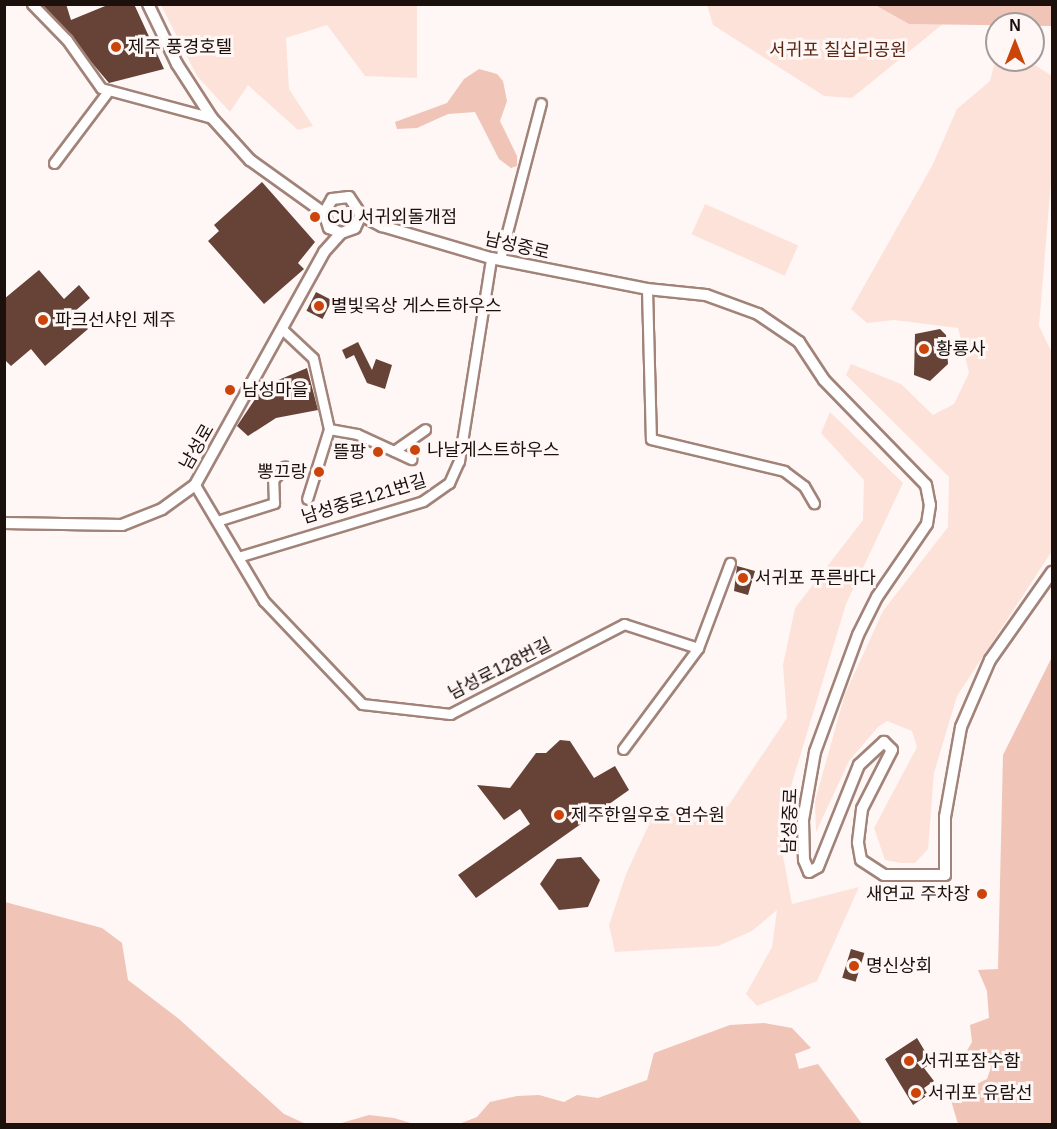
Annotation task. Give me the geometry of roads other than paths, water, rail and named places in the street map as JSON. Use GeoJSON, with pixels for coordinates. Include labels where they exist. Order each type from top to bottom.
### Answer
{"type":"FeatureCollection","features":[{"type":"Feature","properties":{"kind":"street"},"geometry":{"type":"LineString","coordinates":[[32,4],[67,40],[101,88],[212,118]]}},
{"type":"Feature","properties":{"kind":"street"},"geometry":{"type":"LineString","coordinates":[[148,4],[177,64],[212,118],[250,160],[306,198],[326,208],[337,197],[350,197],[359,220]]}},
{"type":"Feature","properties":{"kind":"street"},"geometry":{"type":"LineString","coordinates":[[54,163],[109,90]]}},
{"type":"Feature","properties":{"kind":"street","name":"남성중로121번길"},"geometry":{"type":"LineString","coordinates":[[238,557],[423,501],[448,483],[459,461],[495,258],[541,103]]}},
{"type":"Feature","properties":{"kind":"street","name":"남성로"},"geometry":{"type":"LineString","coordinates":[[325,250],[329,228],[326,208]]}},
{"type":"Feature","properties":{"kind":"street","name":"남성중로"},"geometry":{"type":"LineString","coordinates":[[359,220],[495,258],[647,290],[706,295],[734,304],[799,342],[824,380],[926,484],[930,505],[927,524],[877,597],[858,635],[815,753],[803,820],[804,860],[810,872],[818,867],[859,765],[884,742],[892,750],[862,809],[858,843],[861,860],[884,875],[945,875],[946,808],[961,727],[990,660],[1053,572]]}},
{"type":"Feature","properties":{"kind":"street","name":"남성로"},"geometry":{"type":"LineString","coordinates":[[4,523],[122,525],[162,509],[195,484],[325,250],[341,233],[359,220]]}},
{"type":"Feature","properties":{"kind":"street"},"geometry":{"type":"LineString","coordinates":[[329,228],[341,233]]}},
{"type":"Feature","properties":{"kind":"street"},"geometry":{"type":"LineString","coordinates":[[647,290],[651,439],[796,478],[814,503]]}},
{"type":"Feature","properties":{"kind":"street"},"geometry":{"type":"LineString","coordinates":[[282,329],[313,358],[329,429],[307,499]]}},
{"type":"Feature","properties":{"kind":"street"},"geometry":{"type":"LineString","coordinates":[[329,429],[357,434],[411,459]]}},
{"type":"Feature","properties":{"kind":"street"},"geometry":{"type":"LineString","coordinates":[[394,451],[425,429]]}},
{"type":"Feature","properties":{"kind":"street"},"geometry":{"type":"LineString","coordinates":[[217,521],[274,503],[273,480],[285,466]]}},
{"type":"Feature","properties":{"kind":"street","name":"남성로128번길"},"geometry":{"type":"LineString","coordinates":[[195,484],[264,601],[362,704],[450,714],[624,624],[698,648]]}},
{"type":"Feature","properties":{"kind":"street"},"geometry":{"type":"LineString","coordinates":[[623,749],[698,648],[730,563]]}},
{"type":"Feature","properties":{"kind":"place","name":"제주 풍경호텔"},"geometry":{"type":"Point","coordinates":[116,47]}},
{"type":"Feature","properties":{"kind":"place","name":"CU 서귀외돌개점"},"geometry":{"type":"Point","coordinates":[315,217]}},
{"type":"Feature","properties":{"kind":"place","name":"별빛옥상 게스트하우스"},"geometry":{"type":"Point","coordinates":[319,306]}},
{"type":"Feature","properties":{"kind":"place","name":"파크선샤인 제주"},"geometry":{"type":"Point","coordinates":[43,320]}},
{"type":"Feature","properties":{"kind":"place","name":"황룡사"},"geometry":{"type":"Point","coordinates":[924,349]}},
{"type":"Feature","properties":{"kind":"place","name":"남성마을"},"geometry":{"type":"Point","coordinates":[230,390]}},
{"type":"Feature","properties":{"kind":"place","name":"나날게스트하우스"},"geometry":{"type":"Point","coordinates":[415,450]}},
{"type":"Feature","properties":{"kind":"place","name":"뜰팡"},"geometry":{"type":"Point","coordinates":[378,452]}},
{"type":"Feature","properties":{"kind":"place","name":"뽕끄랑"},"geometry":{"type":"Point","coordinates":[319,472]}},
{"type":"Feature","properties":{"kind":"place","name":"서귀포 푸른바다"},"geometry":{"type":"Point","coordinates":[743,578]}},
{"type":"Feature","properties":{"kind":"place","name":"제주한일우호 연수원"},"geometry":{"type":"Point","coordinates":[559,815]}},
{"type":"Feature","properties":{"kind":"place","name":"새연교 주차장"},"geometry":{"type":"Point","coordinates":[982,894]}},
{"type":"Feature","properties":{"kind":"place","name":"명신상회"},"geometry":{"type":"Point","coordinates":[854,966]}},
{"type":"Feature","properties":{"kind":"place","name":"서귀포잠수함"},"geometry":{"type":"Point","coordinates":[909,1061]}},
{"type":"Feature","properties":{"kind":"place","name":"서귀포 유람선"},"geometry":{"type":"Point","coordinates":[916,1093]}},
{"type":"Feature","properties":{"kind":"park label","name":"서귀포 칠십리공원"},"geometry":{"type":"Point","coordinates":[838,50]}}]}
